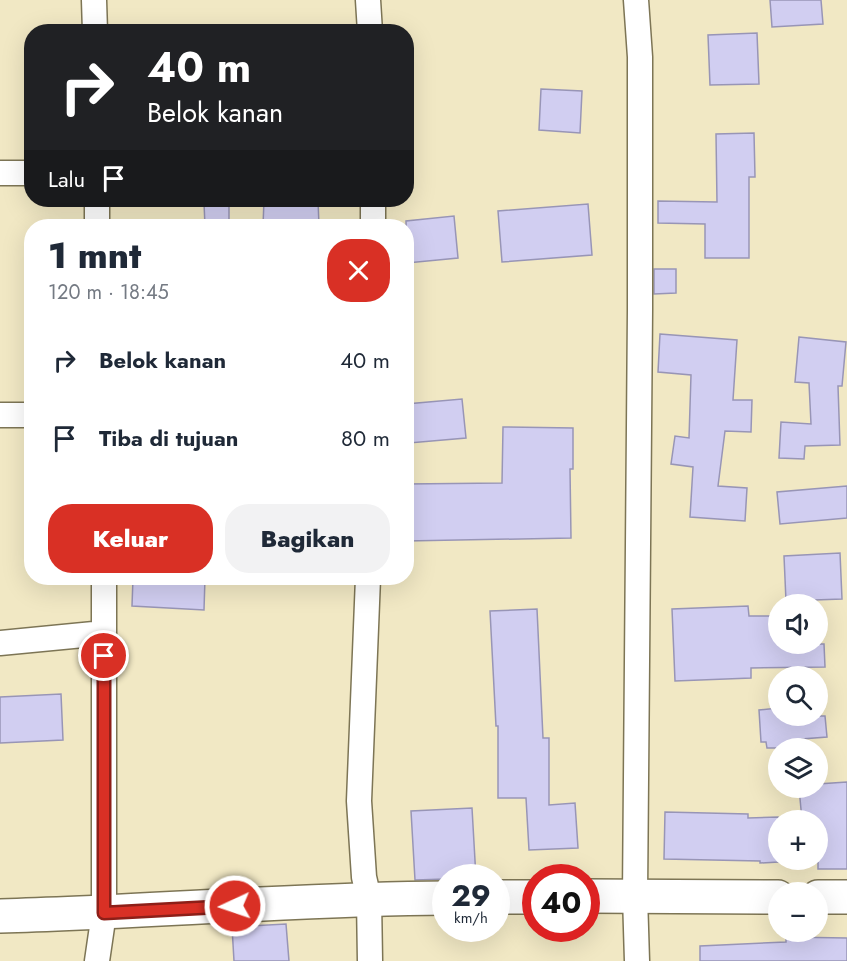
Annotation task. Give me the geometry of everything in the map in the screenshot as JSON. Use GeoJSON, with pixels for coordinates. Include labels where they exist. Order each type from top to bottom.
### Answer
{"type":"FeatureCollection","features":[{"type":"Feature","properties":{"kind":"street"},"geometry":{"type":"LineString","coordinates":[[94,0],[95,24]]}},
{"type":"Feature","properties":{"kind":"street"},"geometry":{"type":"LineString","coordinates":[[368,0],[370,24]]}},
{"type":"Feature","properties":{"kind":"street"},"geometry":{"type":"LineString","coordinates":[[636,0],[640,57],[635,896],[637,961]]}},
{"type":"Feature","properties":{"kind":"street"},"geometry":{"type":"LineString","coordinates":[[0,173],[24,173]]}},
{"type":"Feature","properties":{"kind":"street"},"geometry":{"type":"LineString","coordinates":[[0,415],[24,415]]}},
{"type":"Feature","properties":{"kind":"street"},"geometry":{"type":"LineString","coordinates":[[97,961],[104,913],[104,585]]}},
{"type":"Feature","properties":{"kind":"street"},"geometry":{"type":"LineString","coordinates":[[368,585],[359,801],[364,877],[369,899],[370,961]]}},
{"type":"Feature","properties":{"kind":"street"},"geometry":{"type":"LineString","coordinates":[[0,643],[104,633]]}},
{"type":"Feature","properties":{"kind":"street"},"geometry":{"type":"LineString","coordinates":[[600,897],[768,897]]}},
{"type":"Feature","properties":{"kind":"street"},"geometry":{"type":"LineString","coordinates":[[828,897],[847,897]]}},
{"type":"Feature","properties":{"kind":"street"},"geometry":{"type":"LineString","coordinates":[[0,916],[432,898]]}},
{"type":"Feature","properties":{"kind":"building"},"geometry":{"type":"Polygon","coordinates":[[[770,0],[821,0],[823,24],[772,27],[770,0]]]}},
{"type":"Feature","properties":{"kind":"building"},"geometry":{"type":"Polygon","coordinates":[[[757,33],[759,84],[710,85],[708,35],[757,33]]]}},
{"type":"Feature","properties":{"kind":"building"},"geometry":{"type":"Polygon","coordinates":[[[541,89],[582,91],[580,133],[539,130],[541,89]]]}},
{"type":"Feature","properties":{"kind":"building"},"geometry":{"type":"Polygon","coordinates":[[[754,133],[755,177],[749,177],[749,258],[705,258],[705,224],[658,223],[658,201],[717,202],[716,134],[754,133]]]}},
{"type":"Feature","properties":{"kind":"building"},"geometry":{"type":"Polygon","coordinates":[[[588,204],[592,255],[502,262],[498,211],[588,204]]]}},
{"type":"Feature","properties":{"kind":"building"},"geometry":{"type":"Polygon","coordinates":[[[204,207],[229,207],[229,219],[205,219],[204,207]]]}},
{"type":"Feature","properties":{"kind":"building"},"geometry":{"type":"Polygon","coordinates":[[[264,207],[318,207],[319,219],[263,219],[264,207]]]}},
{"type":"Feature","properties":{"kind":"building"},"geometry":{"type":"Polygon","coordinates":[[[454,216],[458,258],[414,262],[414,220],[454,216]]]}},
{"type":"Feature","properties":{"kind":"building"},"geometry":{"type":"Polygon","coordinates":[[[654,269],[676,269],[676,293],[654,294],[654,269]]]}},
{"type":"Feature","properties":{"kind":"building"},"geometry":{"type":"Polygon","coordinates":[[[660,334],[737,340],[733,400],[752,400],[751,432],[725,431],[718,486],[747,488],[745,521],[690,517],[693,467],[671,464],[675,436],[689,438],[691,375],[658,372],[660,334]]]}},
{"type":"Feature","properties":{"kind":"building"},"geometry":{"type":"Polygon","coordinates":[[[799,337],[846,342],[842,386],[838,386],[840,445],[805,446],[804,459],[779,458],[781,422],[811,424],[809,383],[795,382],[799,337]]]}},
{"type":"Feature","properties":{"kind":"building"},"geometry":{"type":"Polygon","coordinates":[[[462,399],[466,438],[414,443],[414,403],[462,399]]]}},
{"type":"Feature","properties":{"kind":"building"},"geometry":{"type":"Polygon","coordinates":[[[503,427],[573,428],[573,469],[570,469],[571,538],[414,541],[414,484],[502,483],[503,427]]]}},
{"type":"Feature","properties":{"kind":"building"},"geometry":{"type":"Polygon","coordinates":[[[847,486],[847,518],[780,524],[777,492],[847,486]]]}},
{"type":"Feature","properties":{"kind":"building"},"geometry":{"type":"Polygon","coordinates":[[[840,553],[842,599],[828,600],[828,594],[786,594],[784,556],[840,553]]]}},
{"type":"Feature","properties":{"kind":"building"},"geometry":{"type":"Polygon","coordinates":[[[133,585],[205,585],[204,610],[132,606],[133,585]]]}},
{"type":"Feature","properties":{"kind":"building"},"geometry":{"type":"Polygon","coordinates":[[[748,606],[749,616],[768,616],[768,654],[824,654],[825,666],[768,666],[751,668],[751,678],[675,681],[672,609],[748,606]]]}},
{"type":"Feature","properties":{"kind":"building"},"geometry":{"type":"Polygon","coordinates":[[[537,609],[543,738],[549,738],[549,805],[575,803],[578,848],[529,850],[526,798],[498,798],[498,726],[496,726],[490,611],[537,609]]]}},
{"type":"Feature","properties":{"kind":"building"},"geometry":{"type":"Polygon","coordinates":[[[61,694],[63,740],[0,743],[0,697],[61,694]]]}},
{"type":"Feature","properties":{"kind":"building"},"geometry":{"type":"Polygon","coordinates":[[[768,709],[768,726],[826,726],[827,737],[768,738],[767,748],[766,742],[761,742],[759,710],[768,709]]]}},
{"type":"Feature","properties":{"kind":"building"},"geometry":{"type":"Polygon","coordinates":[[[847,782],[847,869],[828,869],[828,810],[801,810],[800,798],[828,798],[828,783],[847,782]]]}},
{"type":"Feature","properties":{"kind":"building"},"geometry":{"type":"Polygon","coordinates":[[[472,808],[475,864],[432,864],[432,879],[415,880],[411,811],[472,808]]]}},
{"type":"Feature","properties":{"kind":"building"},"geometry":{"type":"Polygon","coordinates":[[[665,812],[748,814],[748,818],[768,817],[768,863],[664,859],[665,812]]]}},
{"type":"Feature","properties":{"kind":"building"},"geometry":{"type":"Polygon","coordinates":[[[286,924],[289,961],[234,961],[232,927],[286,924]]]}},
{"type":"Feature","properties":{"kind":"building"},"geometry":{"type":"Polygon","coordinates":[[[828,938],[847,938],[847,961],[700,961],[700,946],[828,942],[828,938]]]}},
{"type":"Feature","properties":{"kind":"route"},"geometry":{"type":"LineString","coordinates":[[104,656],[104,913],[235,906]]}}]}
